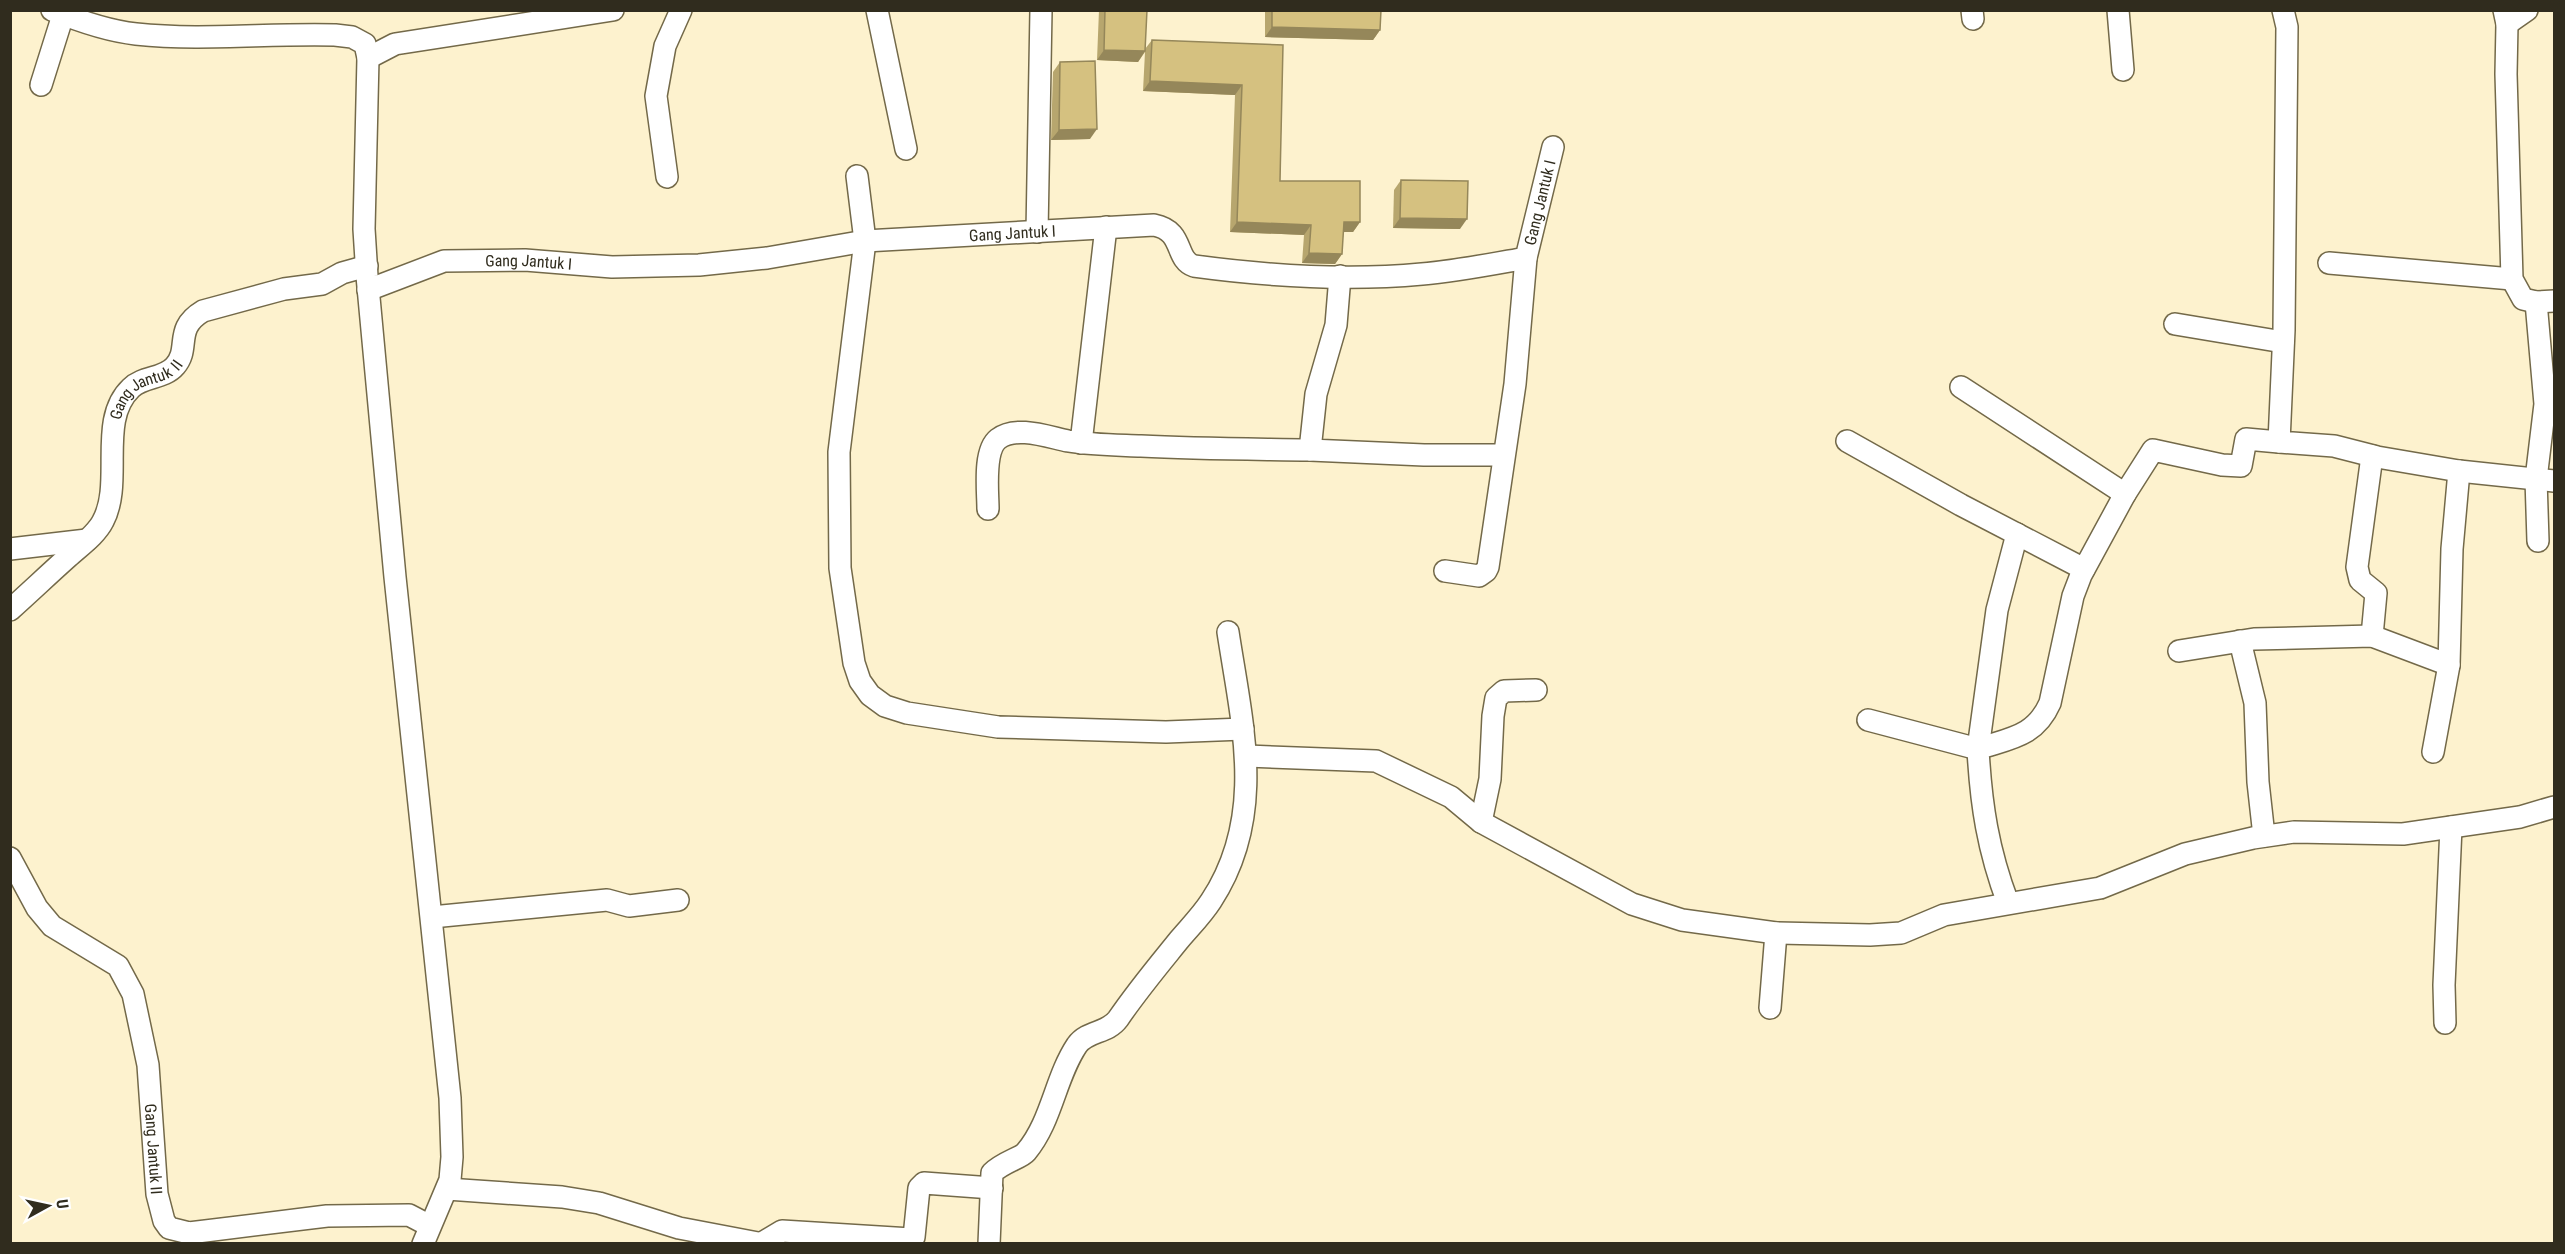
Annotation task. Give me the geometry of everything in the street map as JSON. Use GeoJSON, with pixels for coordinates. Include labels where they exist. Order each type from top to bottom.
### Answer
{"type":"FeatureCollection","features":[{"type":"Feature","properties":{"kind":"street"},"geometry":{"type":"LineString","coordinates":[[368,58],[395,45],[613,10]]}},
{"type":"Feature","properties":{"kind":"street"},"geometry":{"type":"LineString","coordinates":[[667,177],[656,96],[665,46],[681,10]]}},
{"type":"Feature","properties":{"kind":"street"},"geometry":{"type":"LineString","coordinates":[[877,10],[906,149]]}},
{"type":"Feature","properties":{"kind":"street"},"geometry":{"type":"LineString","coordinates":[[1037,232],[1041,10]]}},
{"type":"Feature","properties":{"kind":"street"},"geometry":{"type":"LineString","coordinates":[[2118,10],[2123,70]]}},
{"type":"Feature","properties":{"kind":"street"},"geometry":{"type":"LineString","coordinates":[[2279,442],[2283,342],[2287,27],[2283,10]]}},
{"type":"Feature","properties":{"kind":"street"},"geometry":{"type":"LineString","coordinates":[[2527,10],[2506,17],[2506,74],[2512,279],[2523,299],[2545,302],[2549,375],[2545,404],[2545,480],[2538,541]]}},
{"type":"Feature","properties":{"kind":"street"},"geometry":{"type":"LineString","coordinates":[[41,86],[58,13],[100,27],[135,34],[348,36],[365,44],[368,58],[364,229],[368,290],[395,577],[450,1098],[452,1157],[447,1189],[426,1235]]}},
{"type":"Feature","properties":{"kind":"street","name":"Gang Jantuk I"},"geometry":{"type":"LineString","coordinates":[[368,290],[444,261],[525,260],[612,267],[699,265],[767,258],[865,241],[955,234],[1154,225],[1166,227],[1172,233],[1186,261],[1194,266],[1252,273],[1340,276],[1421,274],[1526,258],[1553,147]]}},
{"type":"Feature","properties":{"kind":"street"},"geometry":{"type":"LineString","coordinates":[[857,176],[865,241],[839,452],[840,568],[854,663],[860,681],[870,695],[885,706],[907,713],[998,727],[1154,732],[1243,729]]}},
{"type":"Feature","properties":{"kind":"street"},"geometry":{"type":"LineString","coordinates":[[1081,443],[1106,228]]}},
{"type":"Feature","properties":{"kind":"street"},"geometry":{"type":"LineString","coordinates":[[1445,570],[1479,576],[1486,571],[1515,384],[1526,258]]}},
{"type":"Feature","properties":{"kind":"street"},"geometry":{"type":"LineString","coordinates":[[2329,262],[2512,279]]}},
{"type":"Feature","properties":{"kind":"street","name":"Gang Jantuk II"},"geometry":{"type":"LineString","coordinates":[[10,610],[87,540],[103,522],[111,494],[115,416],[122,400],[136,384],[169,371],[175,366],[180,359],[184,330],[196,315],[203,311],[284,289],[322,284],[342,273],[367,266]]}},
{"type":"Feature","properties":{"kind":"street"},"geometry":{"type":"LineString","coordinates":[[1310,450],[1316,394],[1336,325],[1340,276]]}},
{"type":"Feature","properties":{"kind":"street"},"geometry":{"type":"LineString","coordinates":[[2175,324],[2283,342]]}},
{"type":"Feature","properties":{"kind":"street"},"geometry":{"type":"LineString","coordinates":[[1961,387],[2125,494]]}},
{"type":"Feature","properties":{"kind":"street"},"geometry":{"type":"LineString","coordinates":[[988,509],[988,456],[995,440],[1007,434],[1020,432],[1081,443],[1184,448],[1503,455]]}},
{"type":"Feature","properties":{"kind":"street"},"geometry":{"type":"LineString","coordinates":[[1868,720],[1978,749],[2033,729],[2044,716],[2050,703],[2073,596],[2084,569],[2125,494],[2153,450],[2222,465],[2241,466],[2246,438],[2334,446],[2372,456],[2459,471],[2545,480]]}},
{"type":"Feature","properties":{"kind":"street"},"geometry":{"type":"LineString","coordinates":[[1847,441],[2084,569]]}},
{"type":"Feature","properties":{"kind":"street"},"geometry":{"type":"LineString","coordinates":[[2372,456],[2357,567],[2360,580],[2376,593],[2372,636]]}},
{"type":"Feature","properties":{"kind":"street"},"geometry":{"type":"LineString","coordinates":[[2433,752],[2449,665],[2452,549],[2459,471]]}},
{"type":"Feature","properties":{"kind":"street"},"geometry":{"type":"LineString","coordinates":[[2008,903],[1994,867],[1980,801],[1978,749],[1997,610],[2017,534]]}},
{"type":"Feature","properties":{"kind":"street"},"geometry":{"type":"LineString","coordinates":[[10,549],[87,540]]}},
{"type":"Feature","properties":{"kind":"street"},"geometry":{"type":"LineString","coordinates":[[988,1244],[992,1173],[1008,1160],[1025,1154],[1040,1131],[1077,1045],[1090,1034],[1112,1026],[1129,1000],[1209,903],[1222,883],[1241,828],[1247,756],[1228,632]]}},
{"type":"Feature","properties":{"kind":"street"},"geometry":{"type":"LineString","coordinates":[[2179,651],[2240,641],[2301,636],[2334,638],[2372,636],[2449,665]]}},
{"type":"Feature","properties":{"kind":"street"},"geometry":{"type":"LineString","coordinates":[[2240,641],[2255,703],[2258,782],[2264,836]]}},
{"type":"Feature","properties":{"kind":"street"},"geometry":{"type":"LineString","coordinates":[[1481,822],[1490,779],[1492,716],[1496,698],[1504,692],[1536,690]]}},
{"type":"Feature","properties":{"kind":"street"},"geometry":{"type":"LineString","coordinates":[[1247,756],[1376,761],[1451,797],[1481,822],[1641,908],[1682,921],[1776,933],[1870,935],[1901,933],[1913,930],[1932,919],[2008,903],[2100,888],[2185,854],[2264,836],[2294,832],[2403,834],[2520,817],[2554,807]]}},
{"type":"Feature","properties":{"kind":"street"},"geometry":{"type":"LineString","coordinates":[[2445,1023],[2444,985],[2451,827]]}},
{"type":"Feature","properties":{"kind":"street","name":"Gang Jantuk II"},"geometry":{"type":"LineString","coordinates":[[10,858],[37,908],[52,926],[118,966],[133,994],[148,1065],[158,1194],[164,1221],[169,1228],[189,1233],[220,1236],[327,1216],[410,1215],[426,1235]]}},
{"type":"Feature","properties":{"kind":"street"},"geometry":{"type":"LineString","coordinates":[[432,918],[607,900],[630,906],[678,900]]}},
{"type":"Feature","properties":{"kind":"street"},"geometry":{"type":"LineString","coordinates":[[1770,1008],[1776,933]]}},
{"type":"Feature","properties":{"kind":"street"},"geometry":{"type":"LineString","coordinates":[[447,1189],[562,1197],[598,1203],[678,1228],[763,1243],[782,1232],[910,1239],[914,1237],[919,1188],[924,1183],[992,1188]]}},
{"type":"Feature","properties":{"kind":"building"},"geometry":{"type":"Polygon","coordinates":[[[1105,10],[1147,10],[1145,51],[1104,50],[1105,10]]]}},
{"type":"Feature","properties":{"kind":"building"},"geometry":{"type":"Polygon","coordinates":[[[1272,10],[1381,10],[1380,30],[1272,27],[1272,10]]]}},
{"type":"Feature","properties":{"kind":"building"},"geometry":{"type":"Polygon","coordinates":[[[1152,40],[1283,45],[1280,181],[1360,181],[1360,222],[1344,222],[1342,254],[1309,253],[1311,225],[1237,222],[1242,85],[1150,81],[1152,40]]]}},
{"type":"Feature","properties":{"kind":"building"},"geometry":{"type":"Polygon","coordinates":[[[1095,61],[1097,129],[1059,130],[1060,62],[1095,61]]]}},
{"type":"Feature","properties":{"kind":"building"},"geometry":{"type":"Polygon","coordinates":[[[1401,180],[1468,181],[1467,219],[1400,218],[1401,180]]]}}]}
